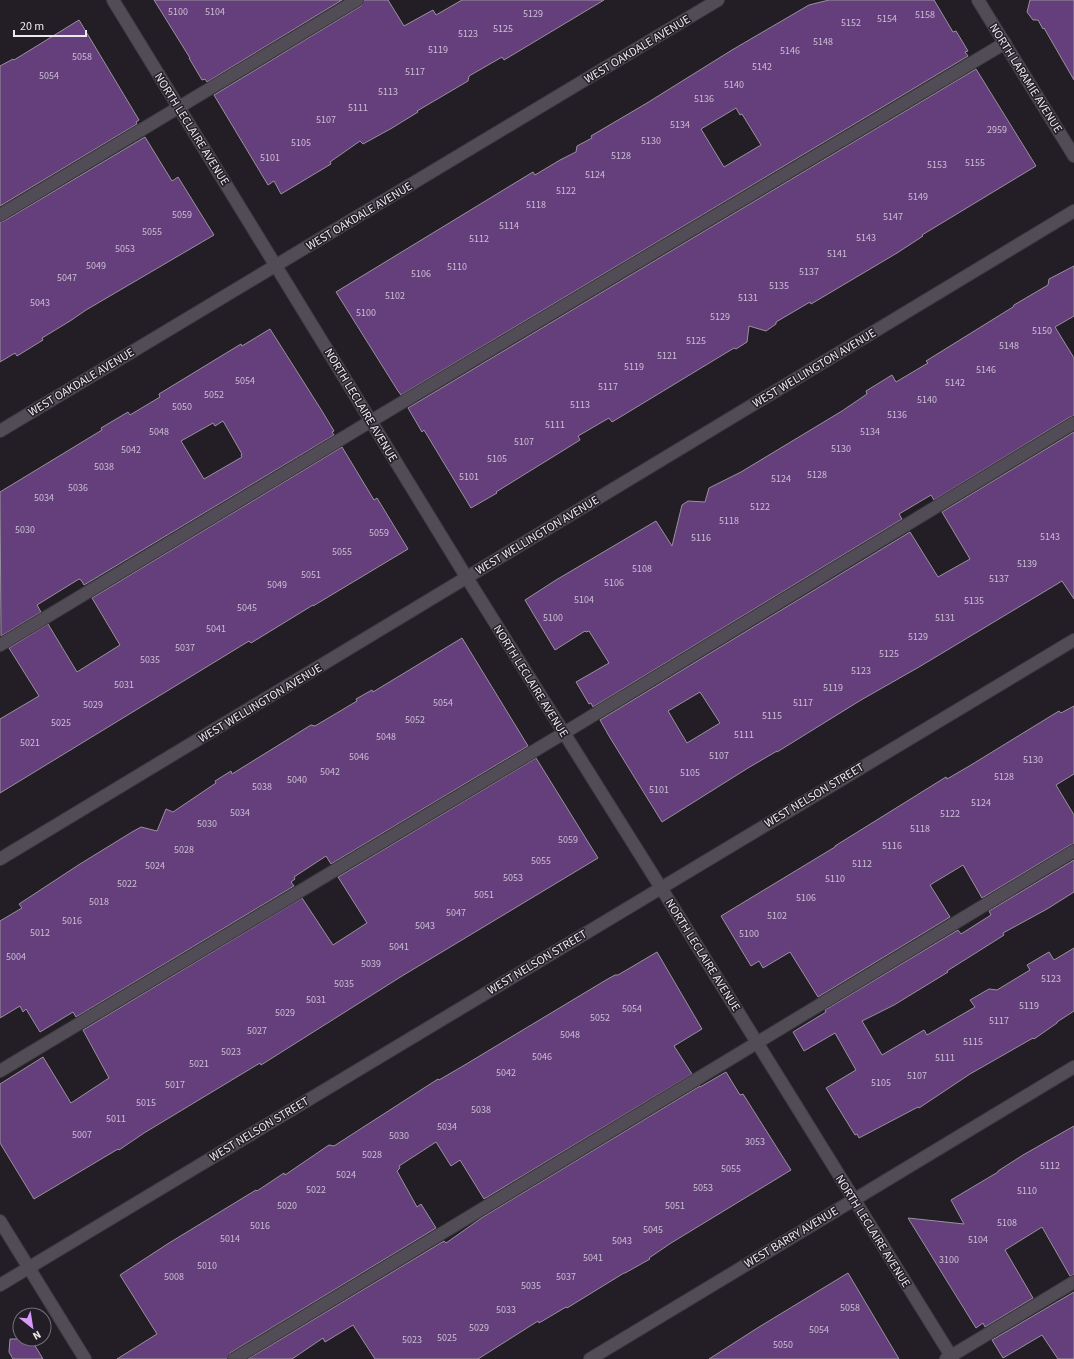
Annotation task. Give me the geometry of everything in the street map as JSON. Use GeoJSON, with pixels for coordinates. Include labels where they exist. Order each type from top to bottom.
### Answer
{"type":"FeatureCollection","features":[{"type":"Feature","properties":{"kind":"street","name":"NORTH LECLAIRE AVENUE"},"geometry":{"type":"LineString","coordinates":[[113,0],[467,578],[661,887],[854,1199],[950,1358]]}},
{"type":"Feature","properties":{"kind":"street"},"geometry":{"type":"LineString","coordinates":[[0,215],[357,0]]}},
{"type":"Feature","properties":{"kind":"street","name":"WEST OAKDALE AVENUE"},"geometry":{"type":"LineString","coordinates":[[0,431],[718,0]]}},
{"type":"Feature","properties":{"kind":"street","name":"NORTH LARAMIE AVENUE"},"geometry":{"type":"LineString","coordinates":[[978,0],[1074,156]]}},
{"type":"Feature","properties":{"kind":"street"},"geometry":{"type":"LineString","coordinates":[[0,644],[1005,43]]}},
{"type":"Feature","properties":{"kind":"street","name":"WEST WELLINGTON AVENUE"},"geometry":{"type":"LineString","coordinates":[[0,859],[1074,211]]}},
{"type":"Feature","properties":{"kind":"street"},"geometry":{"type":"LineString","coordinates":[[0,1071],[564,733],[1074,423]]}},
{"type":"Feature","properties":{"kind":"street","name":"WEST NELSON STREET"},"geometry":{"type":"LineString","coordinates":[[0,1285],[1074,640]]}},
{"type":"Feature","properties":{"kind":"street"},"geometry":{"type":"LineString","coordinates":[[234,1359],[1074,851]]}},
{"type":"Feature","properties":{"kind":"street","name":"WEST BARRY AVENUE"},"geometry":{"type":"LineString","coordinates":[[590,1359],[1074,1067]]}},
{"type":"Feature","properties":{"kind":"street"},"geometry":{"type":"LineString","coordinates":[[0,1221],[85,1359]]}},
{"type":"Feature","properties":{"kind":"street"},"geometry":{"type":"LineString","coordinates":[[950,1358],[1074,1282]]}},
{"type":"Feature","properties":{"kind":"building"},"geometry":{"type":"Polygon","coordinates":[[[154,0],[342,0],[207,82],[205,79],[202,80],[154,0]]]}},
{"type":"Feature","properties":{"kind":"building"},"geometry":{"type":"Polygon","coordinates":[[[364,0],[388,0],[404,26],[433,10],[436,15],[462,0],[604,0],[504,60],[502,57],[469,76],[468,81],[417,111],[418,112],[392,128],[363,144],[360,141],[330,162],[331,164],[281,194],[274,181],[268,185],[214,95],[361,6],[364,0]]]}},
{"type":"Feature","properties":{"kind":"building"},"geometry":{"type":"Polygon","coordinates":[[[829,0],[934,0],[953,32],[956,31],[968,51],[965,52],[968,56],[401,395],[336,292],[533,172],[535,175],[576,152],[577,146],[592,138],[591,136],[809,5],[829,0]],[[736,108],[701,129],[724,167],[761,145],[742,114],[740,115],[736,108]]]}},
{"type":"Feature","properties":{"kind":"building"},"geometry":{"type":"Polygon","coordinates":[[[1030,0],[1074,0],[1074,80],[1044,28],[1043,29],[1038,20],[1033,20],[1027,12],[1030,0]]]}},
{"type":"Feature","properties":{"kind":"building"},"geometry":{"type":"Polygon","coordinates":[[[79,20],[139,120],[136,122],[137,124],[0,206],[0,66],[13,59],[14,60],[79,20]]]}},
{"type":"Feature","properties":{"kind":"building"},"geometry":{"type":"Polygon","coordinates":[[[976,69],[1036,166],[922,235],[923,236],[897,253],[811,304],[810,302],[776,322],[776,324],[766,331],[749,326],[747,342],[736,349],[734,348],[612,422],[609,418],[578,436],[580,440],[471,508],[424,430],[422,432],[408,408],[976,69]]]}},
{"type":"Feature","properties":{"kind":"building"},"geometry":{"type":"Polygon","coordinates":[[[145,137],[172,181],[178,177],[214,235],[86,310],[17,356],[15,353],[0,362],[0,222],[145,137]]]}},
{"type":"Feature","properties":{"kind":"building"},"geometry":{"type":"Polygon","coordinates":[[[1074,266],[1074,316],[1055,327],[1074,358],[1074,416],[1070,417],[934,500],[931,495],[899,514],[902,519],[593,707],[591,703],[589,704],[576,682],[609,663],[589,631],[585,631],[555,650],[525,600],[656,521],[672,546],[682,505],[688,501],[705,502],[709,488],[741,472],[842,411],[867,394],[866,391],[892,375],[896,382],[928,363],[926,361],[1048,285],[1049,279],[1074,266]]]}},
{"type":"Feature","properties":{"kind":"building"},"geometry":{"type":"Polygon","coordinates":[[[270,329],[322,411],[334,431],[332,432],[334,435],[84,585],[79,579],[37,605],[41,612],[1,636],[0,492],[102,430],[101,428],[128,412],[130,415],[160,397],[159,394],[241,344],[242,346],[270,329]],[[223,421],[215,426],[213,423],[181,441],[204,479],[242,457],[242,454],[223,421]]]}},
{"type":"Feature","properties":{"kind":"building"},"geometry":{"type":"Polygon","coordinates":[[[1074,432],[1074,599],[1062,581],[748,768],[662,822],[600,720],[910,532],[938,577],[970,559],[942,512],[1074,432]],[[700,692],[668,711],[687,743],[720,723],[700,692]]]}},
{"type":"Feature","properties":{"kind":"building"},"geometry":{"type":"Polygon","coordinates":[[[342,447],[374,500],[377,498],[408,549],[251,643],[249,641],[0,793],[0,719],[39,696],[9,648],[48,624],[77,672],[120,645],[92,598],[342,447]]]}},
{"type":"Feature","properties":{"kind":"building"},"geometry":{"type":"Polygon","coordinates":[[[462,638],[528,746],[331,864],[326,856],[294,877],[295,879],[291,882],[294,886],[76,1017],[73,1012],[40,1032],[26,1009],[23,1012],[20,1006],[0,1018],[0,921],[22,908],[19,904],[80,864],[141,827],[157,831],[166,809],[173,812],[231,771],[232,774],[311,725],[315,726],[357,701],[356,699],[372,690],[373,692],[462,638]]]}},
{"type":"Feature","properties":{"kind":"building"},"geometry":{"type":"Polygon","coordinates":[[[1074,706],[1074,774],[1056,785],[1074,815],[1074,844],[982,898],[963,865],[930,885],[950,917],[818,997],[790,952],[763,968],[759,961],[751,966],[721,916],[835,847],[946,777],[947,779],[971,765],[1059,711],[1061,713],[1074,706]]]}},
{"type":"Feature","properties":{"kind":"building"},"geometry":{"type":"Polygon","coordinates":[[[536,758],[598,858],[402,976],[261,1065],[260,1063],[144,1133],[119,1150],[118,1149],[34,1199],[0,1143],[0,1084],[43,1057],[71,1103],[109,1078],[83,1030],[302,898],[333,945],[367,923],[338,877],[536,758]]]}},
{"type":"Feature","properties":{"kind":"building"},"geometry":{"type":"Polygon","coordinates":[[[1074,860],[1074,892],[1047,909],[1003,933],[1004,935],[1001,937],[894,1005],[862,1021],[882,1055],[924,1030],[927,1035],[975,1007],[970,1000],[989,989],[997,990],[1030,970],[1027,965],[1049,952],[1054,960],[1074,948],[1074,1011],[1034,1039],[1033,1038],[970,1074],[919,1108],[918,1107],[859,1138],[857,1134],[855,1135],[826,1088],[856,1070],[835,1033],[804,1051],[793,1032],[826,1012],[825,1010],[958,930],[961,934],[991,915],[989,911],[1074,860]]]}},
{"type":"Feature","properties":{"kind":"building"},"geometry":{"type":"Polygon","coordinates":[[[657,952],[702,1029],[674,1046],[692,1074],[484,1199],[460,1160],[451,1166],[436,1142],[399,1166],[400,1168],[397,1171],[417,1207],[421,1204],[436,1228],[230,1353],[227,1359],[117,1359],[157,1334],[120,1275],[169,1243],[256,1190],[257,1191],[284,1173],[285,1175],[329,1145],[334,1146],[438,1079],[439,1080],[606,980],[618,975],[657,952]]]}},
{"type":"Feature","properties":{"kind":"building"},"geometry":{"type":"Polygon","coordinates":[[[726,1072],[740,1095],[743,1094],[791,1170],[671,1243],[649,1258],[650,1259],[567,1308],[566,1307],[539,1323],[538,1321],[478,1359],[375,1359],[353,1325],[325,1342],[323,1338],[292,1359],[248,1359],[444,1241],[446,1243],[483,1217],[700,1086],[726,1072]]]}},
{"type":"Feature","properties":{"kind":"building"},"geometry":{"type":"Polygon","coordinates":[[[1074,1126],[1074,1275],[1070,1276],[1042,1227],[1005,1250],[1033,1298],[985,1327],[983,1323],[976,1328],[908,1218],[964,1224],[951,1200],[1023,1155],[1074,1126]]]}},
{"type":"Feature","properties":{"kind":"building"},"geometry":{"type":"Polygon","coordinates":[[[848,1273],[899,1359],[709,1359],[759,1327],[848,1273]]]}},
{"type":"Feature","properties":{"kind":"building"},"geometry":{"type":"Polygon","coordinates":[[[1074,1292],[1074,1359],[1058,1359],[1042,1335],[1003,1358],[992,1340],[1074,1292]]]}},
{"type":"Feature","properties":{"kind":"building"},"geometry":{"type":"Polygon","coordinates":[[[10,1339],[12,1339],[12,1347],[36,1347],[43,1359],[13,1359],[9,1352],[10,1339]]]}}]}
